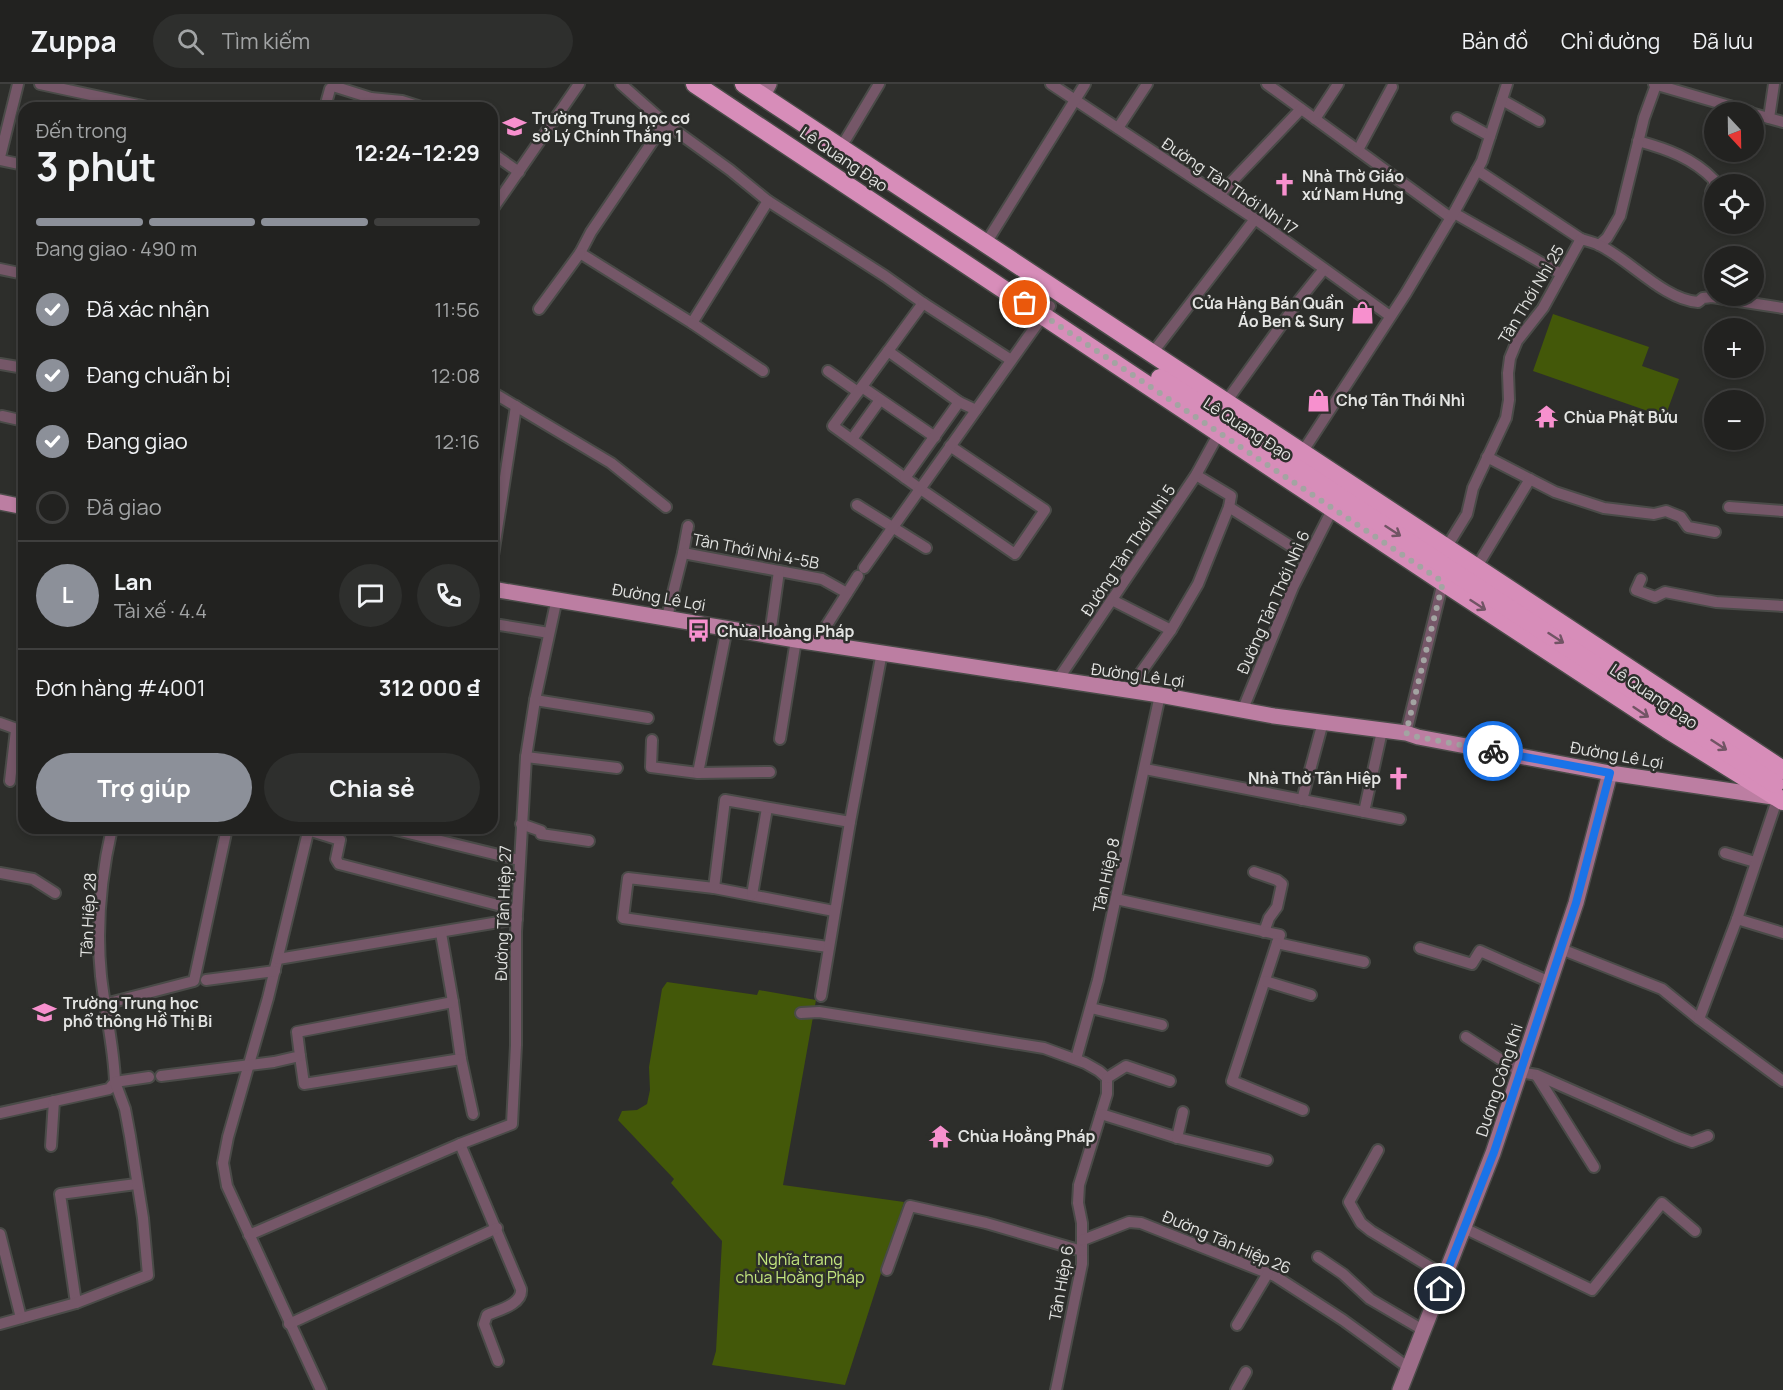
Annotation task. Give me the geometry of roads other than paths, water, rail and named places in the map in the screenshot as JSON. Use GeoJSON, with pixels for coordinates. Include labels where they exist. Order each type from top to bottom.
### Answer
{"type":"FeatureCollection","features":[{"type":"Feature","properties":{"kind":"highway","name":"Lê Quang Đạo"},"geometry":{"type":"LineString","coordinates":[[695,84],[1048,311],[1782,793]]}},
{"type":"Feature","properties":{"kind":"highway","name":"Lê Quang Đạo"},"geometry":{"type":"LineString","coordinates":[[712,84],[1048,311],[1219,433],[1443,582],[1667,729],[1782,793]]}},
{"type":"Feature","properties":{"kind":"highway","name":"Lê Quang Đạo"},"geometry":{"type":"LineString","coordinates":[[744,84],[1783,770]]}},
{"type":"Feature","properties":{"kind":"highway","name":"Lê Quang Đạo"},"geometry":{"type":"LineString","coordinates":[[765,85],[1157,347],[1783,759]]}},
{"type":"Feature","properties":{"kind":"main road"},"geometry":{"type":"LineString","coordinates":[[0,502],[18,506]]}},
{"type":"Feature","properties":{"kind":"main road","name":"Đường Lê Lợi"},"geometry":{"type":"LineString","coordinates":[[498,590],[796,640],[1406,733],[1610,773],[1782,793]]}},
{"type":"Feature","properties":{"kind":"street"},"geometry":{"type":"LineString","coordinates":[[18,84],[0,159],[18,164]]}},
{"type":"Feature","properties":{"kind":"street"},"geometry":{"type":"LineString","coordinates":[[40,84],[124,102]]}},
{"type":"Feature","properties":{"kind":"street"},"geometry":{"type":"LineString","coordinates":[[498,202],[579,84]]}},
{"type":"Feature","properties":{"kind":"street"},"geometry":{"type":"LineString","coordinates":[[621,84],[665,123],[768,201],[1011,360]]}},
{"type":"Feature","properties":{"kind":"street"},"geometry":{"type":"LineString","coordinates":[[846,140],[879,84]]}},
{"type":"Feature","properties":{"kind":"street","name":"Đường Tân Thới Nhì 17"},"geometry":{"type":"LineString","coordinates":[[1051,84],[1255,219],[1390,316]]}},
{"type":"Feature","properties":{"kind":"street"},"geometry":{"type":"LineString","coordinates":[[991,235],[1085,84]]}},
{"type":"Feature","properties":{"kind":"street"},"geometry":{"type":"LineString","coordinates":[[1118,128],[1147,84]]}},
{"type":"Feature","properties":{"kind":"street"},"geometry":{"type":"LineString","coordinates":[[1267,84],[1452,215],[1561,274]]}},
{"type":"Feature","properties":{"kind":"street"},"geometry":{"type":"LineString","coordinates":[[1315,119],[1338,84]]}},
{"type":"Feature","properties":{"kind":"street"},"geometry":{"type":"LineString","coordinates":[[1307,445],[1406,293],[1477,170],[1507,84]]}},
{"type":"Feature","properties":{"kind":"street"},"geometry":{"type":"LineString","coordinates":[[1769,118],[1774,84]]}},
{"type":"Feature","properties":{"kind":"street"},"geometry":{"type":"LineString","coordinates":[[1599,245],[1607,238],[1620,216],[1638,141],[1655,85],[1714,102]]}},
{"type":"Feature","properties":{"kind":"street"},"geometry":{"type":"LineString","coordinates":[[327,100],[333,86],[371,98],[405,102]]}},
{"type":"Feature","properties":{"kind":"street"},"geometry":{"type":"LineString","coordinates":[[1358,150],[1392,87]]}},
{"type":"Feature","properties":{"kind":"street"},"geometry":{"type":"LineString","coordinates":[[368,102],[371,98]]}},
{"type":"Feature","properties":{"kind":"street"},"geometry":{"type":"LineString","coordinates":[[1502,100],[1539,121]]}},
{"type":"Feature","properties":{"kind":"street"},"geometry":{"type":"LineString","coordinates":[[1219,195],[1301,109]]}},
{"type":"Feature","properties":{"kind":"street"},"geometry":{"type":"LineString","coordinates":[[1764,117],[1783,122]]}},
{"type":"Feature","properties":{"kind":"street"},"geometry":{"type":"LineString","coordinates":[[1457,118],[1490,136]]}},
{"type":"Feature","properties":{"kind":"street"},"geometry":{"type":"LineString","coordinates":[[539,309],[580,253],[591,232],[665,123]]}},
{"type":"Feature","properties":{"kind":"street"},"geometry":{"type":"LineString","coordinates":[[1638,141],[1666,149],[1693,162],[1707,174]]}},
{"type":"Feature","properties":{"kind":"street"},"geometry":{"type":"LineString","coordinates":[[498,157],[519,172]]}},
{"type":"Feature","properties":{"kind":"street"},"geometry":{"type":"LineString","coordinates":[[1477,170],[1581,238]]}},
{"type":"Feature","properties":{"kind":"street"},"geometry":{"type":"LineString","coordinates":[[692,323],[768,201]]}},
{"type":"Feature","properties":{"kind":"street"},"geometry":{"type":"LineString","coordinates":[[1157,347],[1255,219]]}},
{"type":"Feature","properties":{"kind":"street","name":"Tân Thới Nhì 25"},"geometry":{"type":"LineString","coordinates":[[1451,540],[1467,514],[1473,488],[1506,418],[1509,400],[1509,365],[1517,341],[1543,308],[1581,238],[1599,245],[1674,295],[1691,301],[1698,302],[1703,298],[1712,297],[1783,308]]}},
{"type":"Feature","properties":{"kind":"street"},"geometry":{"type":"LineString","coordinates":[[580,253],[692,323],[763,371]]}},
{"type":"Feature","properties":{"kind":"street"},"geometry":{"type":"LineString","coordinates":[[0,269],[18,273]]}},
{"type":"Feature","properties":{"kind":"street"},"geometry":{"type":"LineString","coordinates":[[1231,395],[1324,269]]}},
{"type":"Feature","properties":{"kind":"street"},"geometry":{"type":"LineString","coordinates":[[923,303],[833,426],[1015,554],[1045,510],[950,446]]}},
{"type":"Feature","properties":{"kind":"street"},"geometry":{"type":"LineString","coordinates":[[816,642],[919,488],[1048,311]]}},
{"type":"Feature","properties":{"kind":"street"},"geometry":{"type":"LineString","coordinates":[[888,351],[959,402],[976,410]]}},
{"type":"Feature","properties":{"kind":"street"},"geometry":{"type":"LineString","coordinates":[[0,364],[18,367]]}},
{"type":"Feature","properties":{"kind":"street"},"geometry":{"type":"LineString","coordinates":[[828,371],[880,399],[934,437]]}},
{"type":"Feature","properties":{"kind":"street"},"geometry":{"type":"LineString","coordinates":[[498,396],[611,463],[666,507]]}},
{"type":"Feature","properties":{"kind":"street"},"geometry":{"type":"LineString","coordinates":[[852,439],[880,399]]}},
{"type":"Feature","properties":{"kind":"street"},"geometry":{"type":"LineString","coordinates":[[905,478],[959,402]]}},
{"type":"Feature","properties":{"kind":"street"},"geometry":{"type":"LineString","coordinates":[[498,523],[516,406]]}},
{"type":"Feature","properties":{"kind":"street"},"geometry":{"type":"LineString","coordinates":[[2,416],[18,420]]}},
{"type":"Feature","properties":{"kind":"street","name":"Đường Tân Thới Nhì 5"},"geometry":{"type":"LineString","coordinates":[[1058,681],[1196,475],[1219,433]]}},
{"type":"Feature","properties":{"kind":"street"},"geometry":{"type":"LineString","coordinates":[[1487,457],[1555,492],[1604,508],[1654,514],[1666,511],[1681,517],[1688,527],[1715,532]]}},
{"type":"Feature","properties":{"kind":"street"},"geometry":{"type":"LineString","coordinates":[[1127,692],[1171,630],[1198,584],[1229,507],[1231,496],[1196,475]]}},
{"type":"Feature","properties":{"kind":"street"},"geometry":{"type":"LineString","coordinates":[[1481,560],[1530,479]]}},
{"type":"Feature","properties":{"kind":"street"},"geometry":{"type":"LineString","coordinates":[[857,505],[926,548]]}},
{"type":"Feature","properties":{"kind":"street"},"geometry":{"type":"LineString","coordinates":[[1229,507],[1308,557]]}},
{"type":"Feature","properties":{"kind":"street"},"geometry":{"type":"LineString","coordinates":[[1729,507],[1783,511]]}},
{"type":"Feature","properties":{"kind":"street","name":"Đường Tản Thới Nhì 6"},"geometry":{"type":"LineString","coordinates":[[1243,709],[1293,588],[1333,508]]}},
{"type":"Feature","properties":{"kind":"street","name":"Tân Thới Nhì 4-5B"},"geometry":{"type":"LineString","coordinates":[[688,526],[682,553],[822,579],[847,593]]}},
{"type":"Feature","properties":{"kind":"street"},"geometry":{"type":"LineString","coordinates":[[668,617],[682,553]]}},
{"type":"Feature","properties":{"kind":"street"},"geometry":{"type":"LineString","coordinates":[[770,635],[779,571]]}},
{"type":"Feature","properties":{"kind":"street"},"geometry":{"type":"LineString","coordinates":[[1641,579],[1637,591],[1656,597],[1665,592],[1716,602],[1783,606]]}},
{"type":"Feature","properties":{"kind":"street"},"geometry":{"type":"LineString","coordinates":[[1406,733],[1443,582]]}},
{"type":"Feature","properties":{"kind":"street","name":"Đường Tân Hiệp 27"},"geometry":{"type":"LineString","coordinates":[[460,1144],[512,1124],[516,1045],[519,860],[526,757],[535,699],[557,598]]}},
{"type":"Feature","properties":{"kind":"street"},"geometry":{"type":"LineString","coordinates":[[1112,600],[1171,630]]}},
{"type":"Feature","properties":{"kind":"street"},"geometry":{"type":"LineString","coordinates":[[500,625],[549,633]]}},
{"type":"Feature","properties":{"kind":"street"},"geometry":{"type":"LineString","coordinates":[[698,773],[727,628]]}},
{"type":"Feature","properties":{"kind":"street"},"geometry":{"type":"LineString","coordinates":[[780,739],[796,640]]}},
{"type":"Feature","properties":{"kind":"street"},"geometry":{"type":"LineString","coordinates":[[821,996],[834,911],[882,652]]}},
{"type":"Feature","properties":{"kind":"street","name":"Tân Hiệp 8"},"geometry":{"type":"LineString","coordinates":[[1076,1059],[1091,1008],[1160,696]]}},
{"type":"Feature","properties":{"kind":"street"},"geometry":{"type":"LineString","coordinates":[[535,699],[648,718]]}},
{"type":"Feature","properties":{"kind":"street"},"geometry":{"type":"LineString","coordinates":[[1302,800],[1323,722]]}},
{"type":"Feature","properties":{"kind":"street"},"geometry":{"type":"LineString","coordinates":[[0,723],[16,730],[9,781]]}},
{"type":"Feature","properties":{"kind":"street"},"geometry":{"type":"LineString","coordinates":[[1364,812],[1382,731]]}},
{"type":"Feature","properties":{"kind":"street"},"geometry":{"type":"LineString","coordinates":[[652,740],[651,767],[698,773],[770,772]]}},
{"type":"Feature","properties":{"kind":"street"},"geometry":{"type":"LineString","coordinates":[[526,757],[617,768]]}},
{"type":"Feature","properties":{"kind":"street"},"geometry":{"type":"LineString","coordinates":[[1145,769],[1400,819]]}},
{"type":"Feature","properties":{"kind":"street","name":"Dương Công Khi"},"geometry":{"type":"LineString","coordinates":[[1400,1390],[1494,1152],[1576,903],[1610,773]]}},
{"type":"Feature","properties":{"kind":"street"},"geometry":{"type":"LineString","coordinates":[[1699,1019],[1782,793]]}},
{"type":"Feature","properties":{"kind":"street"},"geometry":{"type":"LineString","coordinates":[[714,888],[725,800],[850,822]]}},
{"type":"Feature","properties":{"kind":"street"},"geometry":{"type":"LineString","coordinates":[[752,895],[767,808]]}},
{"type":"Feature","properties":{"kind":"street"},"geometry":{"type":"LineString","coordinates":[[521,824],[541,831],[541,834],[589,842]]}},
{"type":"Feature","properties":{"kind":"street","name":"Tân Hiệp 28"},"geometry":{"type":"LineString","coordinates":[[76,1304],[148,1275],[143,1218],[125,1109],[115,1082],[114,1051],[105,1004],[99,946],[106,854],[111,834]]}},
{"type":"Feature","properties":{"kind":"street"},"geometry":{"type":"LineString","coordinates":[[105,1004],[194,981],[226,834]]}},
{"type":"Feature","properties":{"kind":"street"},"geometry":{"type":"LineString","coordinates":[[307,834],[275,971],[223,1162],[227,1186],[321,1390]]}},
{"type":"Feature","properties":{"kind":"street"},"geometry":{"type":"LineString","coordinates":[[323,834],[340,840]]}},
{"type":"Feature","properties":{"kind":"street"},"geometry":{"type":"LineString","coordinates":[[342,834],[336,858],[339,864],[517,915]]}},
{"type":"Feature","properties":{"kind":"street"},"geometry":{"type":"LineString","coordinates":[[413,834],[519,860]]}},
{"type":"Feature","properties":{"kind":"street"},"geometry":{"type":"LineString","coordinates":[[1725,853],[1755,862]]}},
{"type":"Feature","properties":{"kind":"street"},"geometry":{"type":"LineString","coordinates":[[1254,872],[1282,884],[1277,907],[1269,918],[1264,932]]}},
{"type":"Feature","properties":{"kind":"street"},"geometry":{"type":"LineString","coordinates":[[0,873],[33,879],[55,893]]}},
{"type":"Feature","properties":{"kind":"street"},"geometry":{"type":"LineString","coordinates":[[828,947],[623,918],[628,878],[714,888],[834,911]]}},
{"type":"Feature","properties":{"kind":"street"},"geometry":{"type":"LineString","coordinates":[[1116,899],[1280,935],[1232,1081],[1303,1110]]}},
{"type":"Feature","properties":{"kind":"street"},"geometry":{"type":"LineString","coordinates":[[278,959],[441,933],[517,915]]}},
{"type":"Feature","properties":{"kind":"street"},"geometry":{"type":"LineString","coordinates":[[1737,920],[1783,933]]}},
{"type":"Feature","properties":{"kind":"street"},"geometry":{"type":"LineString","coordinates":[[441,933],[461,1059],[473,1114]]}},
{"type":"Feature","properties":{"kind":"street"},"geometry":{"type":"LineString","coordinates":[[1277,943],[1364,962]]}},
{"type":"Feature","properties":{"kind":"street"},"geometry":{"type":"LineString","coordinates":[[1420,948],[1472,964],[1480,951],[1550,982]]}},
{"type":"Feature","properties":{"kind":"street"},"geometry":{"type":"LineString","coordinates":[[1561,949],[1662,989],[1783,1081]]}},
{"type":"Feature","properties":{"kind":"street"},"geometry":{"type":"LineString","coordinates":[[206,980],[275,971]]}},
{"type":"Feature","properties":{"kind":"street"},"geometry":{"type":"LineString","coordinates":[[1265,981],[1311,995]]}},
{"type":"Feature","properties":{"kind":"street"},"geometry":{"type":"LineString","coordinates":[[453,1002],[297,1032],[300,1056],[304,1084],[461,1059]]}},
{"type":"Feature","properties":{"kind":"street"},"geometry":{"type":"LineString","coordinates":[[1091,1008],[1162,1025]]}},
{"type":"Feature","properties":{"kind":"street"},"geometry":{"type":"LineString","coordinates":[[801,1013],[819,1012],[1044,1047],[1076,1059],[1107,1078],[1126,1066],[1170,1081]]}},
{"type":"Feature","properties":{"kind":"street"},"geometry":{"type":"LineString","coordinates":[[1466,1037],[1520,1072],[1537,1075],[1692,1142],[1708,1136]]}},
{"type":"Feature","properties":{"kind":"street"},"geometry":{"type":"LineString","coordinates":[[0,1113],[109,1089],[115,1082],[274,1062],[300,1056]]}},
{"type":"Feature","properties":{"kind":"street"},"geometry":{"type":"LineString","coordinates":[[1537,1075],[1594,1167]]}},
{"type":"Feature","properties":{"kind":"street","name":"Tân Hiệp 6"},"geometry":{"type":"LineString","coordinates":[[1056,1390],[1083,1264],[1079,1185],[1101,1114],[1108,1087],[1107,1078]]}},
{"type":"Feature","properties":{"kind":"street"},"geometry":{"type":"LineString","coordinates":[[51,1146],[54,1101]]}},
{"type":"Feature","properties":{"kind":"street"},"geometry":{"type":"LineString","coordinates":[[1177,1138],[1183,1112]]}},
{"type":"Feature","properties":{"kind":"street"},"geometry":{"type":"LineString","coordinates":[[1101,1114],[1177,1138],[1267,1160]]}},
{"type":"Feature","properties":{"kind":"street"},"geometry":{"type":"LineString","coordinates":[[249,1235],[460,1144],[497,1228],[522,1294],[519,1300],[484,1319],[498,1361]]}},
{"type":"Feature","properties":{"kind":"street"},"geometry":{"type":"LineString","coordinates":[[1378,1150],[1349,1202],[1361,1223],[1371,1231],[1445,1276]]}},
{"type":"Feature","properties":{"kind":"street"},"geometry":{"type":"LineString","coordinates":[[0,1324],[76,1304],[60,1194],[136,1184]]}},
{"type":"Feature","properties":{"kind":"street"},"geometry":{"type":"LineString","coordinates":[[1464,1228],[1592,1290],[1662,1203],[1695,1231]]}},
{"type":"Feature","properties":{"kind":"street"},"geometry":{"type":"LineString","coordinates":[[887,1270],[910,1206],[1083,1245]]}},
{"type":"Feature","properties":{"kind":"street","name":"Đường Tân Hiệp 26"},"geometry":{"type":"LineString","coordinates":[[1083,1245],[1130,1222],[1141,1223],[1268,1273],[1304,1293],[1409,1368]]}},
{"type":"Feature","properties":{"kind":"street"},"geometry":{"type":"LineString","coordinates":[[289,1324],[497,1228]]}},
{"type":"Feature","properties":{"kind":"street"},"geometry":{"type":"LineString","coordinates":[[0,1234],[21,1318]]}},
{"type":"Feature","properties":{"kind":"street"},"geometry":{"type":"LineString","coordinates":[[1318,1257],[1343,1274],[1370,1299],[1424,1330]]}},
{"type":"Feature","properties":{"kind":"street"},"geometry":{"type":"LineString","coordinates":[[1237,1325],[1268,1273]]}},
{"type":"Feature","properties":{"kind":"street"},"geometry":{"type":"LineString","coordinates":[[1236,1390],[1246,1372]]}},
{"type":"Feature","properties":{"kind":"place","name":"Trường Trung học cơ sở Lý Chính Thắng 1"},"geometry":{"type":"Point","coordinates":[514,127]}},
{"type":"Feature","properties":{"kind":"place","name":"Nhà Thờ Giáo xứ Nam Hưng"},"geometry":{"type":"Point","coordinates":[1284,185]}},
{"type":"Feature","properties":{"kind":"place","name":"Cửa Hàng Bán Quần Áo Ben & Sury"},"geometry":{"type":"Point","coordinates":[1362,312]}},
{"type":"Feature","properties":{"kind":"place","name":"Chợ Tân Thới Nhì"},"geometry":{"type":"Point","coordinates":[1318,400]}},
{"type":"Feature","properties":{"kind":"place","name":"Chùa Phật Bửu"},"geometry":{"type":"Point","coordinates":[1546,417]}},
{"type":"Feature","properties":{"kind":"place","name":"Chùa Hoàng Pháp"},"geometry":{"type":"Point","coordinates":[699,631]}},
{"type":"Feature","properties":{"kind":"place","name":"Nhà Thờ Tân Hiệp"},"geometry":{"type":"Point","coordinates":[1399,778]}},
{"type":"Feature","properties":{"kind":"place","name":"Trường Trung học phổ thông Hồ Thị Bi"},"geometry":{"type":"Point","coordinates":[45,1012]}},
{"type":"Feature","properties":{"kind":"place","name":"Chùa Hoằng Pháp"},"geometry":{"type":"Point","coordinates":[940,1136]}},
{"type":"Feature","properties":{"kind":"park label","name":"Nghĩa trang chùa Hoằng Pháp"},"geometry":{"type":"Point","coordinates":[800,1268]}}]}
